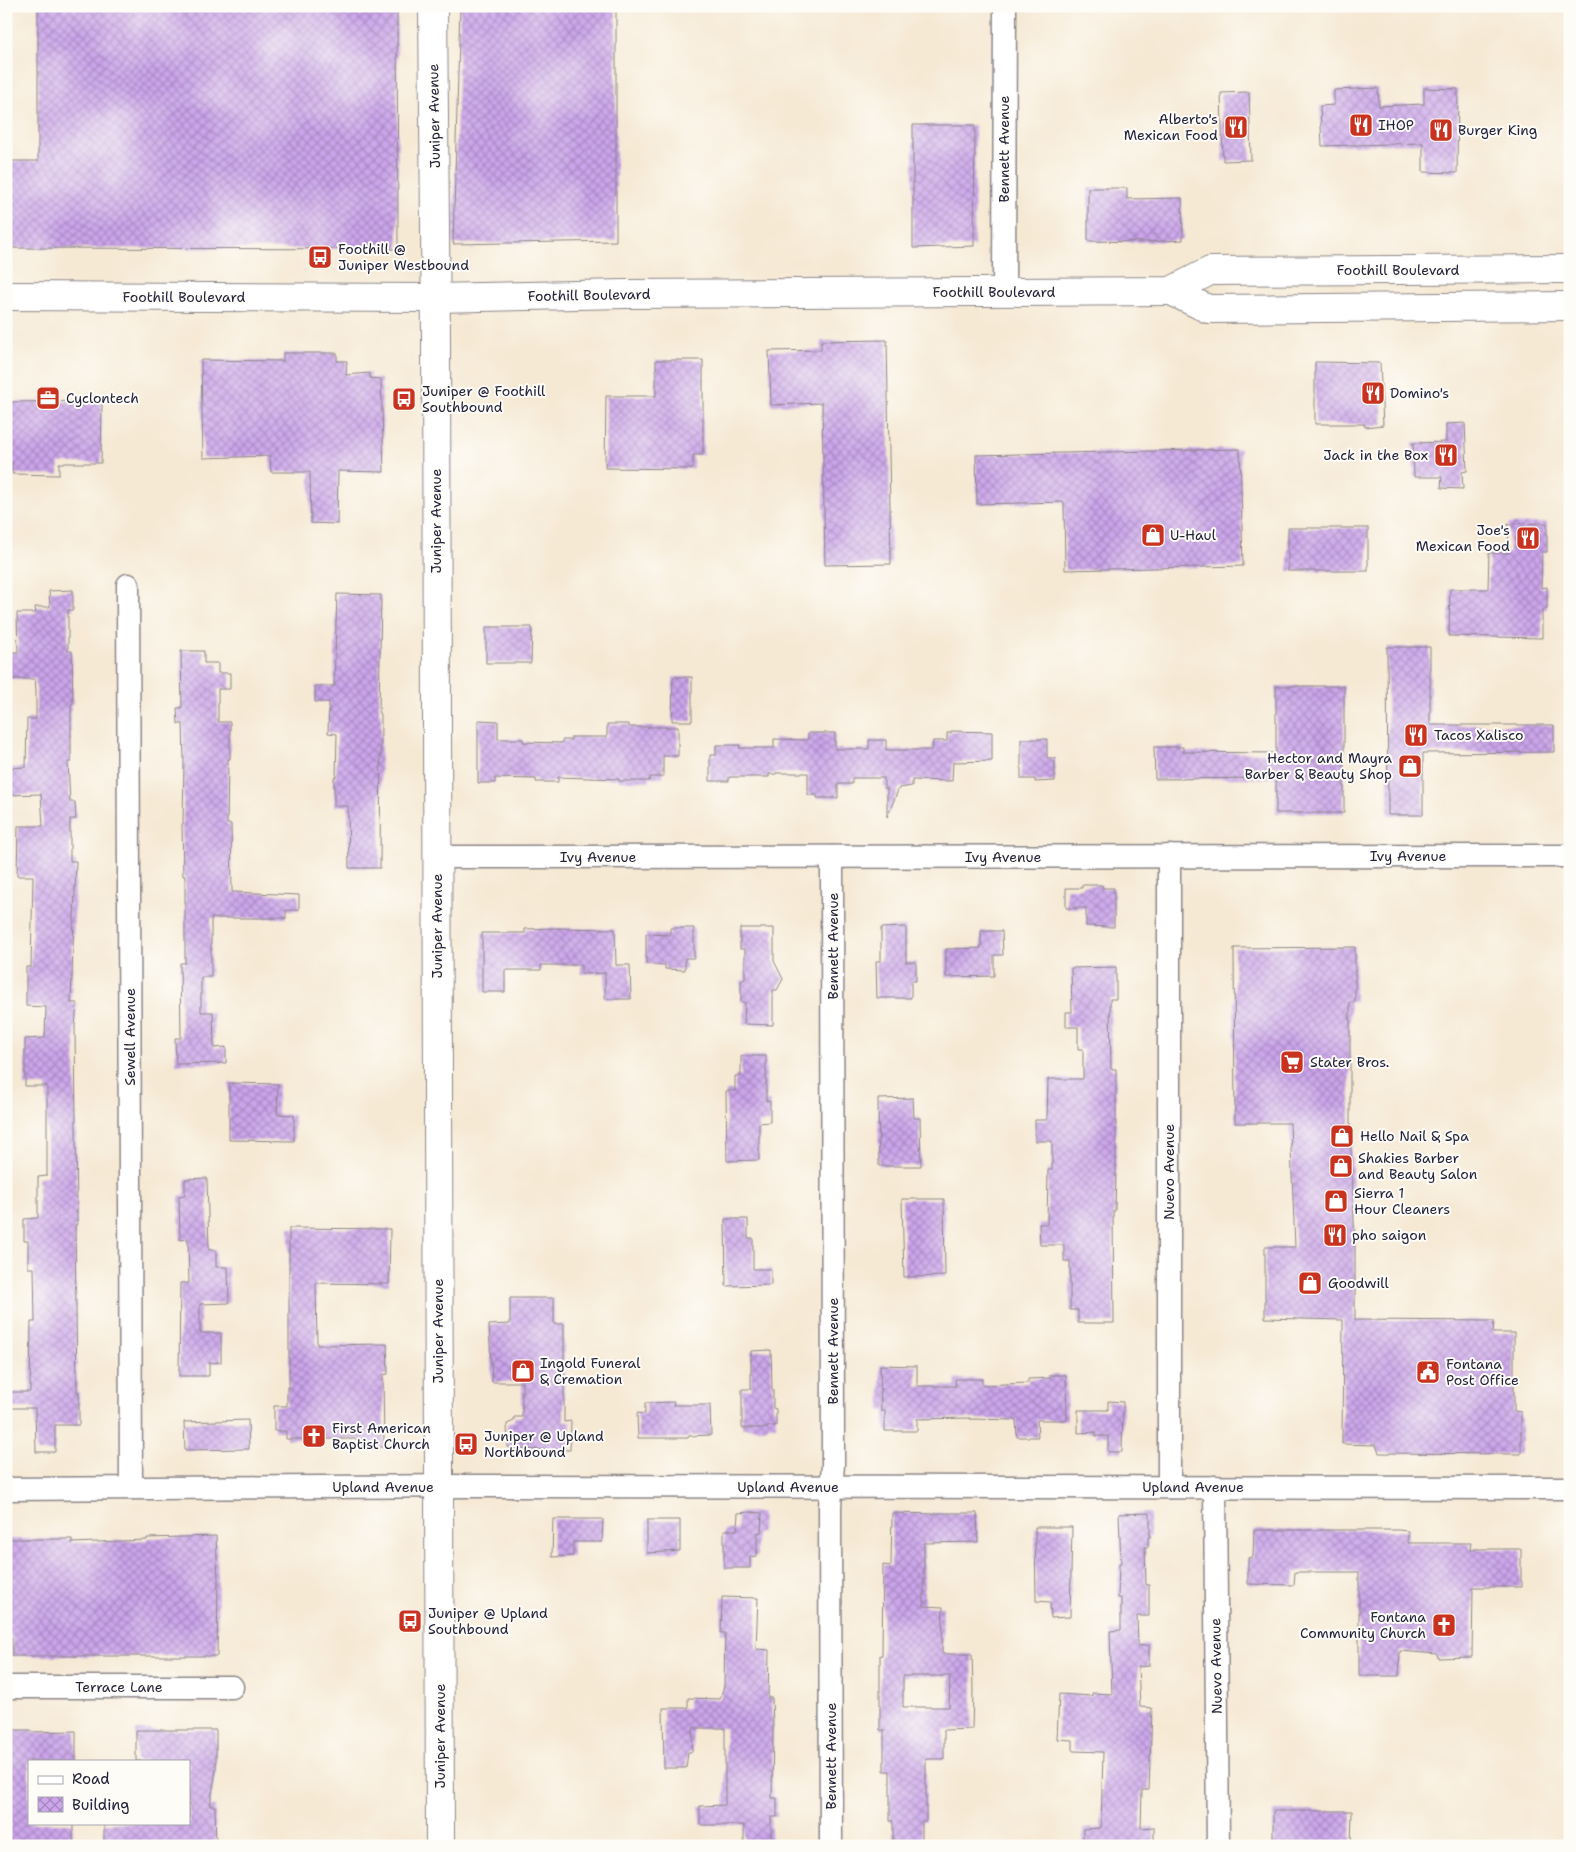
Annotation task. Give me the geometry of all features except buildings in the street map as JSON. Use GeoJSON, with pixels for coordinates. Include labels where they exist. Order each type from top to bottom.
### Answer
{"type":"FeatureCollection","features":[{"type":"Feature","properties":{"kind":"main road","name":"Juniper Avenue"},"geometry":{"type":"LineString","coordinates":[[433,6],[436,298],[440,1846]]}},
{"type":"Feature","properties":{"kind":"main road","name":"Foothill Boulevard"},"geometry":{"type":"LineString","coordinates":[[1171,291],[1210,271],[1570,269]]}},
{"type":"Feature","properties":{"kind":"main road","name":"Foothill Boulevard"},"geometry":{"type":"LineString","coordinates":[[6,296],[436,298],[617,294],[1171,291],[1208,309],[1570,306]]}},
{"type":"Feature","properties":{"kind":"street","name":"Bennett Avenue"},"geometry":{"type":"LineString","coordinates":[[1004,6],[1004,292]]}},
{"type":"Feature","properties":{"kind":"street","name":"Sewell Avenue"},"geometry":{"type":"LineString","coordinates":[[128,585],[131,1488]]}},
{"type":"Feature","properties":{"kind":"street","name":"Nuevo Avenue"},"geometry":{"type":"LineString","coordinates":[[1169,856],[1169,1487]]}},
{"type":"Feature","properties":{"kind":"street","name":"Ivy Avenue"},"geometry":{"type":"LineString","coordinates":[[437,857],[1570,856]]}},
{"type":"Feature","properties":{"kind":"street","name":"Bennett Avenue"},"geometry":{"type":"LineString","coordinates":[[831,1846],[830,1487],[833,1464],[832,857]]}},
{"type":"Feature","properties":{"kind":"street","name":"Upland Avenue"},"geometry":{"type":"LineString","coordinates":[[6,1489],[439,1487],[1570,1488]]}},
{"type":"Feature","properties":{"kind":"street","name":"Nuevo Avenue"},"geometry":{"type":"LineString","coordinates":[[1215,1487],[1218,1846]]}},
{"type":"Feature","properties":{"kind":"street","name":"Terrace Lane"},"geometry":{"type":"LineString","coordinates":[[6,1687],[232,1686]]}},
{"type":"Feature","properties":{"kind":"place","name":"IHOP"},"geometry":{"type":"Point","coordinates":[1361,125]}},
{"type":"Feature","properties":{"kind":"place","name":"Alberto's Mexican Food"},"geometry":{"type":"Point","coordinates":[1236,127]}},
{"type":"Feature","properties":{"kind":"place","name":"Burger King"},"geometry":{"type":"Point","coordinates":[1441,130]}},
{"type":"Feature","properties":{"kind":"place","name":"Foothill @ Juniper Westbound"},"geometry":{"type":"Point","coordinates":[320,257]}},
{"type":"Feature","properties":{"kind":"place","name":"Domino's"},"geometry":{"type":"Point","coordinates":[1373,393]}},
{"type":"Feature","properties":{"kind":"place","name":"Cyclontech"},"geometry":{"type":"Point","coordinates":[48,398]}},
{"type":"Feature","properties":{"kind":"place","name":"Juniper @ Foothill Southbound"},"geometry":{"type":"Point","coordinates":[404,399]}},
{"type":"Feature","properties":{"kind":"place","name":"Jack in the Box"},"geometry":{"type":"Point","coordinates":[1446,455]}},
{"type":"Feature","properties":{"kind":"place","name":"U-Haul"},"geometry":{"type":"Point","coordinates":[1153,535]}},
{"type":"Feature","properties":{"kind":"place","name":"Joe's Mexican Food"},"geometry":{"type":"Point","coordinates":[1528,538]}},
{"type":"Feature","properties":{"kind":"place","name":"Tacos Xalisco"},"geometry":{"type":"Point","coordinates":[1416,735]}},
{"type":"Feature","properties":{"kind":"place","name":"Hector and Mayra Barber & Beauty Shop"},"geometry":{"type":"Point","coordinates":[1410,766]}},
{"type":"Feature","properties":{"kind":"place","name":"Stater Bros."},"geometry":{"type":"Point","coordinates":[1292,1062]}},
{"type":"Feature","properties":{"kind":"place","name":"Hello Nail & Spa"},"geometry":{"type":"Point","coordinates":[1342,1136]}},
{"type":"Feature","properties":{"kind":"place","name":"Shakies Barber and Beauty Salon"},"geometry":{"type":"Point","coordinates":[1341,1166]}},
{"type":"Feature","properties":{"kind":"place","name":"Sierra 1 Hour Cleaners"},"geometry":{"type":"Point","coordinates":[1336,1201]}},
{"type":"Feature","properties":{"kind":"place","name":"pho saigon"},"geometry":{"type":"Point","coordinates":[1335,1235]}},
{"type":"Feature","properties":{"kind":"place","name":"Goodwill"},"geometry":{"type":"Point","coordinates":[1310,1283]}},
{"type":"Feature","properties":{"kind":"place","name":"Ingold Funeral & Cremation"},"geometry":{"type":"Point","coordinates":[523,1371]}},
{"type":"Feature","properties":{"kind":"place","name":"Fontana Post Office"},"geometry":{"type":"Point","coordinates":[1428,1372]}},
{"type":"Feature","properties":{"kind":"place","name":"First American Baptist Church"},"geometry":{"type":"Point","coordinates":[314,1436]}},
{"type":"Feature","properties":{"kind":"place","name":"Juniper @ Upland Northbound"},"geometry":{"type":"Point","coordinates":[466,1444]}},
{"type":"Feature","properties":{"kind":"place","name":"Juniper @ Upland Southbound"},"geometry":{"type":"Point","coordinates":[410,1621]}},
{"type":"Feature","properties":{"kind":"place","name":"Fontana Community Church"},"geometry":{"type":"Point","coordinates":[1444,1625]}}]}
